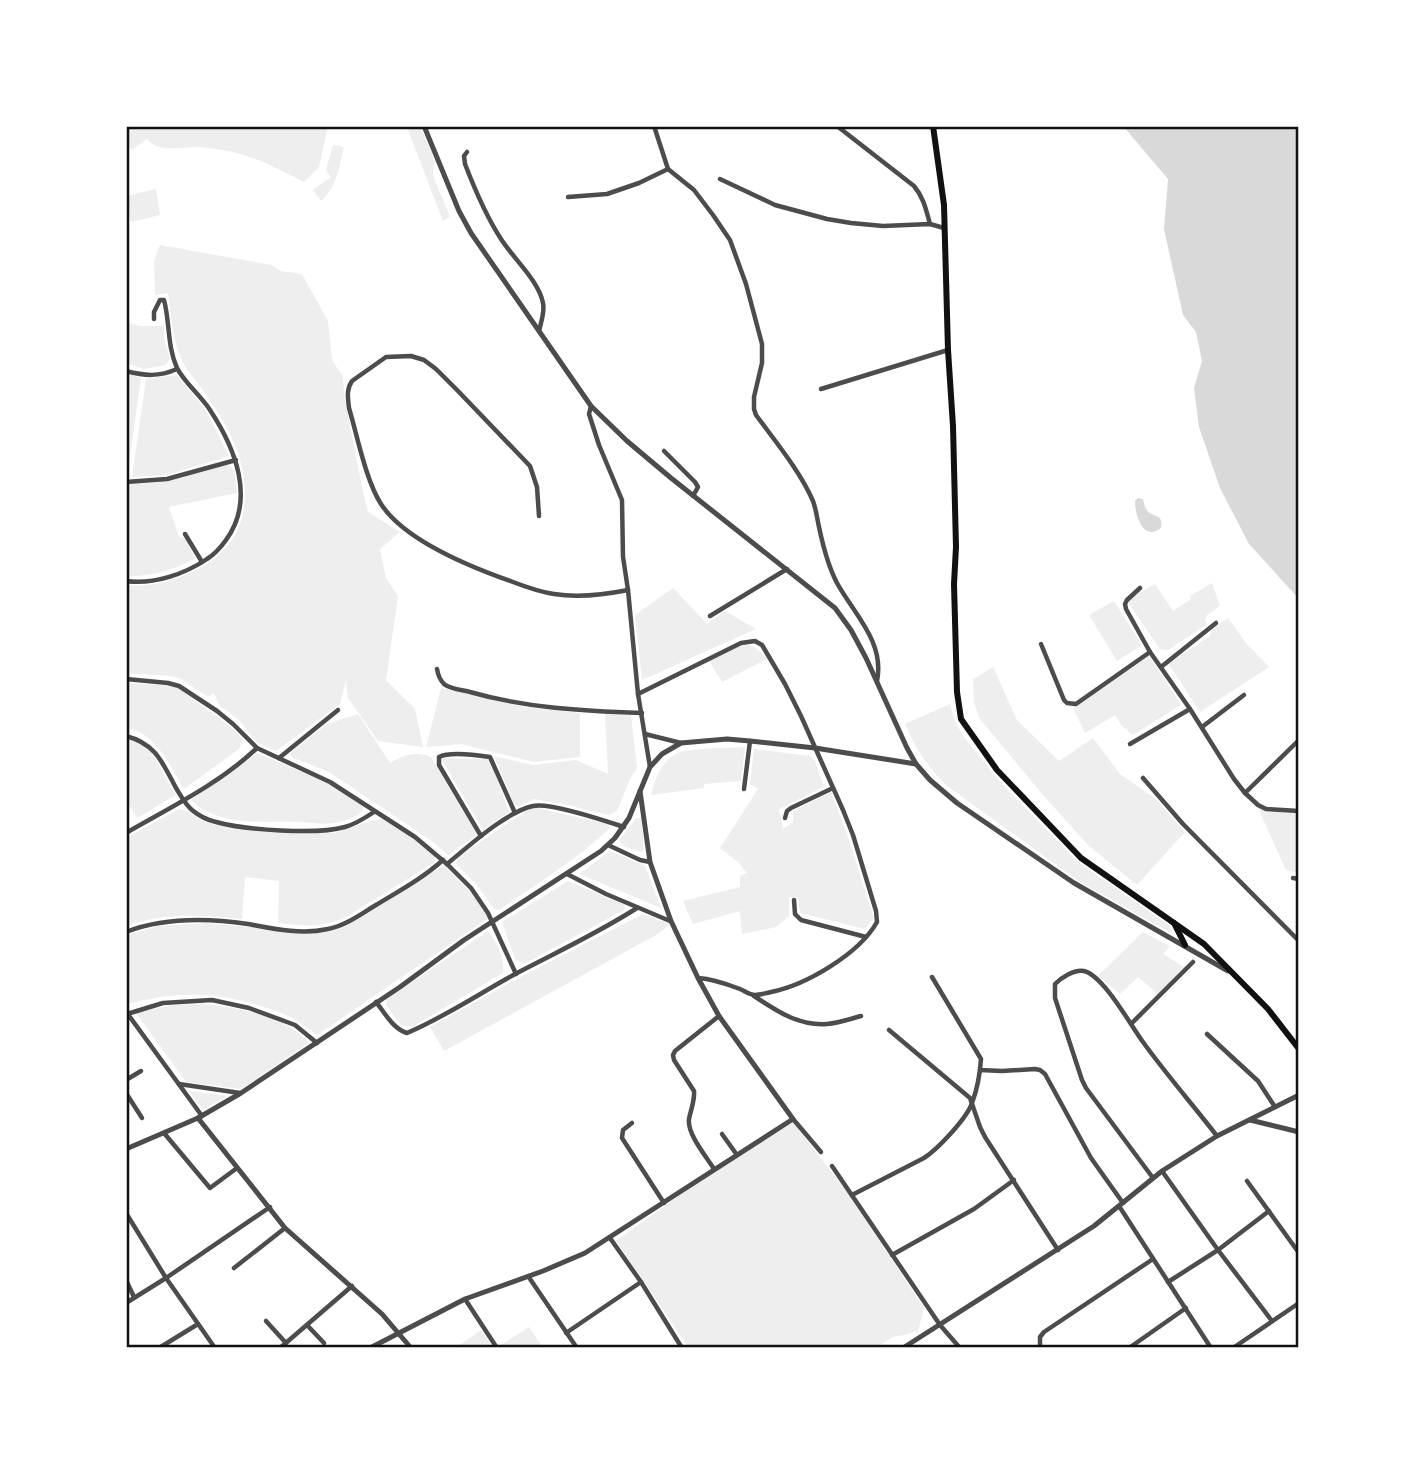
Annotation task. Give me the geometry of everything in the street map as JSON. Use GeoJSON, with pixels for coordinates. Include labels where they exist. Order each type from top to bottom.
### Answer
{"type":"FeatureCollection","features":[{"type":"Feature","properties":{"kind":"main road"},"geometry":{"type":"LineString","coordinates":[[933,126],[944,205],[953,426],[957,692],[961,719],[997,770],[1081,858],[1204,944],[1268,1009],[1299,1049]]}},
{"type":"Feature","properties":{"kind":"main road"},"geometry":{"type":"LineString","coordinates":[[1173,922],[1185,945]]}},
{"type":"Feature","properties":{"kind":"street"},"geometry":{"type":"LineString","coordinates":[[654,126],[668,169],[694,190],[730,240],[746,284],[762,344],[762,363],[754,397],[756,415],[792,465],[814,502],[832,572],[862,620],[875,650],[879,671],[876,682]]}},
{"type":"Feature","properties":{"kind":"street"},"geometry":{"type":"LineString","coordinates":[[838,126],[914,186],[925,203],[930,224]]}},
{"type":"Feature","properties":{"kind":"street"},"geometry":{"type":"LineString","coordinates":[[426,127],[465,223],[591,406],[627,441],[825,599],[841,615],[866,658],[907,748],[930,780],[992,828],[1074,883],[1233,975]]}},
{"type":"Feature","properties":{"kind":"street"},"geometry":{"type":"LineString","coordinates":[[467,152],[464,156],[465,164],[486,214],[534,283],[542,300],[544,307],[540,331]]}},
{"type":"Feature","properties":{"kind":"street"},"geometry":{"type":"LineString","coordinates":[[568,197],[607,194],[668,169]]}},
{"type":"Feature","properties":{"kind":"street"},"geometry":{"type":"LineString","coordinates":[[720,179],[775,205],[827,219],[883,226],[930,224],[944,228]]}},
{"type":"Feature","properties":{"kind":"street"},"geometry":{"type":"LineString","coordinates":[[126,581],[155,580],[177,574],[211,557],[230,534],[241,504],[240,476],[236,460],[209,410],[177,369],[168,339],[164,300],[160,300],[156,307],[154,319]]}},
{"type":"Feature","properties":{"kind":"street"},"geometry":{"type":"LineString","coordinates":[[821,389],[948,350]]}},
{"type":"Feature","properties":{"kind":"street"},"geometry":{"type":"LineString","coordinates":[[539,516],[537,487],[530,466],[436,369],[424,360],[411,356],[386,357],[349,385],[349,408],[371,484],[381,504],[398,523],[440,552],[464,564],[535,590],[576,596],[628,590]]}},
{"type":"Feature","properties":{"kind":"street"},"geometry":{"type":"LineString","coordinates":[[126,371],[144,376],[177,369]]}},
{"type":"Feature","properties":{"kind":"street"},"geometry":{"type":"LineString","coordinates":[[591,406],[589,414],[599,445],[622,500],[622,544],[638,694],[650,767]]}},
{"type":"Feature","properties":{"kind":"street"},"geometry":{"type":"LineString","coordinates":[[664,451],[695,482],[698,487],[693,496]]}},
{"type":"Feature","properties":{"kind":"street"},"geometry":{"type":"LineString","coordinates":[[126,482],[167,479],[236,460]]}},
{"type":"Feature","properties":{"kind":"street"},"geometry":{"type":"LineString","coordinates":[[185,534],[202,562]]}},
{"type":"Feature","properties":{"kind":"street"},"geometry":{"type":"LineString","coordinates":[[710,616],[787,569]]}},
{"type":"Feature","properties":{"kind":"street"},"geometry":{"type":"LineString","coordinates":[[1140,588],[1127,600],[1126,609],[1150,652],[1234,779],[1245,793],[1266,809],[1299,811]]}},
{"type":"Feature","properties":{"kind":"street"},"geometry":{"type":"LineString","coordinates":[[1161,667],[1216,623]]}},
{"type":"Feature","properties":{"kind":"street"},"geometry":{"type":"LineString","coordinates":[[638,694],[741,643],[755,641],[762,645],[785,684],[853,835],[877,922],[866,937],[831,966],[804,982],[753,996]]}},
{"type":"Feature","properties":{"kind":"street"},"geometry":{"type":"LineString","coordinates":[[1041,644],[1063,700],[1072,704],[1076,704],[1150,652]]}},
{"type":"Feature","properties":{"kind":"street"},"geometry":{"type":"LineString","coordinates":[[437,670],[445,685],[481,695],[554,708],[642,713]]}},
{"type":"Feature","properties":{"kind":"street"},"geometry":{"type":"LineString","coordinates":[[126,679],[168,682],[179,686],[216,710],[257,748],[337,786],[393,822],[445,862],[471,888],[485,907],[516,974]]}},
{"type":"Feature","properties":{"kind":"street"},"geometry":{"type":"LineString","coordinates":[[1202,727],[1244,695]]}},
{"type":"Feature","properties":{"kind":"street"},"geometry":{"type":"LineString","coordinates":[[279,758],[338,709]]}},
{"type":"Feature","properties":{"kind":"street"},"geometry":{"type":"LineString","coordinates":[[1130,744],[1190,709]]}},
{"type":"Feature","properties":{"kind":"street"},"geometry":{"type":"LineString","coordinates":[[645,734],[681,743],[727,739],[750,741],[916,764]]}},
{"type":"Feature","properties":{"kind":"street"},"geometry":{"type":"LineString","coordinates":[[126,736],[141,740],[153,749],[183,801],[190,809],[212,821],[284,830],[330,830],[346,827],[374,812]]}},
{"type":"Feature","properties":{"kind":"street"},"geometry":{"type":"LineString","coordinates":[[1245,793],[1299,740]]}},
{"type":"Feature","properties":{"kind":"street"},"geometry":{"type":"LineString","coordinates":[[744,789],[750,741]]}},
{"type":"Feature","properties":{"kind":"street"},"geometry":{"type":"LineString","coordinates":[[126,1149],[200,1117],[241,1093],[607,845],[624,827],[633,811],[650,767],[662,754],[681,743]]}},
{"type":"Feature","properties":{"kind":"street"},"geometry":{"type":"LineString","coordinates":[[126,833],[183,801],[257,748]]}},
{"type":"Feature","properties":{"kind":"street"},"geometry":{"type":"LineString","coordinates":[[481,836],[439,765],[439,757],[442,754],[491,757],[515,813]]}},
{"type":"Feature","properties":{"kind":"street"},"geometry":{"type":"LineString","coordinates":[[1143,778],[1183,824],[1299,942]]}},
{"type":"Feature","properties":{"kind":"street"},"geometry":{"type":"LineString","coordinates":[[640,788],[650,862],[671,921],[698,978],[719,1016],[793,1119],[821,1152]]}},
{"type":"Feature","properties":{"kind":"street"},"geometry":{"type":"LineString","coordinates":[[785,818],[791,808],[832,788]]}},
{"type":"Feature","properties":{"kind":"street"},"geometry":{"type":"LineString","coordinates":[[126,932],[184,919],[301,931],[330,929],[381,902],[515,813],[534,805],[591,816],[624,827]]}},
{"type":"Feature","properties":{"kind":"street"},"geometry":{"type":"LineString","coordinates":[[607,845],[650,862]]}},
{"type":"Feature","properties":{"kind":"street"},"geometry":{"type":"LineString","coordinates":[[567,874],[636,908],[671,921]]}},
{"type":"Feature","properties":{"kind":"street"},"geometry":{"type":"LineString","coordinates":[[1293,878],[1299,880]]}},
{"type":"Feature","properties":{"kind":"street"},"geometry":{"type":"LineString","coordinates":[[794,900],[794,914],[801,920],[866,937]]}},
{"type":"Feature","properties":{"kind":"street"},"geometry":{"type":"LineString","coordinates":[[376,1002],[396,1027],[407,1033],[438,1019],[516,974],[598,932],[636,908]]}},
{"type":"Feature","properties":{"kind":"street"},"geometry":{"type":"LineString","coordinates":[[1132,1024],[1193,962]]}},
{"type":"Feature","properties":{"kind":"street"},"geometry":{"type":"LineString","coordinates":[[1153,1178],[1082,1080],[1055,998],[1055,984],[1058,981],[1083,971],[1115,999],[1142,1040],[1217,1136]]}},
{"type":"Feature","properties":{"kind":"street"},"geometry":{"type":"LineString","coordinates":[[852,1195],[934,1152],[972,1105],[980,1070],[980,1057],[932,977]]}},
{"type":"Feature","properties":{"kind":"street"},"geometry":{"type":"LineString","coordinates":[[698,978],[711,979],[739,989],[782,1015],[805,1023],[827,1024],[861,1016]]}},
{"type":"Feature","properties":{"kind":"street"},"geometry":{"type":"LineString","coordinates":[[317,1043],[295,1025],[250,1008],[221,1001],[163,1003],[126,1013],[237,1168],[285,1228],[382,1314],[411,1348]]}},
{"type":"Feature","properties":{"kind":"street"},"geometry":{"type":"LineString","coordinates":[[714,1169],[691,1132],[689,1121],[694,1091],[673,1055],[719,1016]]}},
{"type":"Feature","properties":{"kind":"street"},"geometry":{"type":"LineString","coordinates":[[890,1030],[970,1098],[985,1137],[1058,1250]]}},
{"type":"Feature","properties":{"kind":"street"},"geometry":{"type":"LineString","coordinates":[[1207,1034],[1258,1081],[1275,1107]]}},
{"type":"Feature","properties":{"kind":"street"},"geometry":{"type":"LineString","coordinates":[[980,1070],[1042,1071],[1091,1158],[1212,1348]]}},
{"type":"Feature","properties":{"kind":"street"},"geometry":{"type":"LineString","coordinates":[[126,1080],[141,1071]]}},
{"type":"Feature","properties":{"kind":"street"},"geometry":{"type":"LineString","coordinates":[[178,1084],[241,1093]]}},
{"type":"Feature","properties":{"kind":"street"},"geometry":{"type":"LineString","coordinates":[[126,1093],[142,1118]]}},
{"type":"Feature","properties":{"kind":"street"},"geometry":{"type":"LineString","coordinates":[[903,1348],[1058,1250],[1121,1205],[1162,1171],[1217,1136],[1299,1095]]}},
{"type":"Feature","properties":{"kind":"street"},"geometry":{"type":"LineString","coordinates":[[370,1348],[466,1299],[569,1261],[610,1238],[793,1119]]}},
{"type":"Feature","properties":{"kind":"street"},"geometry":{"type":"LineString","coordinates":[[1250,1120],[1299,1132]]}},
{"type":"Feature","properties":{"kind":"street"},"geometry":{"type":"LineString","coordinates":[[632,1123],[623,1130],[622,1138],[664,1203]]}},
{"type":"Feature","properties":{"kind":"street"},"geometry":{"type":"LineString","coordinates":[[164,1133],[210,1188],[237,1168]]}},
{"type":"Feature","properties":{"kind":"street"},"geometry":{"type":"LineString","coordinates":[[722,1134],[737,1155]]}},
{"type":"Feature","properties":{"kind":"street"},"geometry":{"type":"LineString","coordinates":[[832,1166],[957,1347]]}},
{"type":"Feature","properties":{"kind":"street"},"geometry":{"type":"LineString","coordinates":[[1162,1171],[1272,1321]]}},
{"type":"Feature","properties":{"kind":"street"},"geometry":{"type":"LineString","coordinates":[[892,1255],[974,1209],[1014,1180]]}},
{"type":"Feature","properties":{"kind":"street"},"geometry":{"type":"LineString","coordinates":[[1247,1181],[1299,1253]]}},
{"type":"Feature","properties":{"kind":"street"},"geometry":{"type":"LineString","coordinates":[[126,1303],[270,1207]]}},
{"type":"Feature","properties":{"kind":"street"},"geometry":{"type":"LineString","coordinates":[[1168,1282],[1218,1250],[1269,1211]]}},
{"type":"Feature","properties":{"kind":"street"},"geometry":{"type":"LineString","coordinates":[[126,1213],[166,1278],[215,1348]]}},
{"type":"Feature","properties":{"kind":"street"},"geometry":{"type":"LineString","coordinates":[[234,1268],[285,1228]]}},
{"type":"Feature","properties":{"kind":"street"},"geometry":{"type":"LineString","coordinates":[[610,1238],[682,1348]]}},
{"type":"Feature","properties":{"kind":"street"},"geometry":{"type":"LineString","coordinates":[[1040,1348],[1039,1340],[1044,1332],[1153,1259]]}},
{"type":"Feature","properties":{"kind":"street"},"geometry":{"type":"LineString","coordinates":[[528,1276],[576,1348]]}},
{"type":"Feature","properties":{"kind":"street"},"geometry":{"type":"LineString","coordinates":[[126,1280],[134,1297]]}},
{"type":"Feature","properties":{"kind":"street"},"geometry":{"type":"LineString","coordinates":[[566,1333],[641,1282]]}},
{"type":"Feature","properties":{"kind":"street"},"geometry":{"type":"LineString","coordinates":[[280,1348],[352,1286]]}},
{"type":"Feature","properties":{"kind":"street"},"geometry":{"type":"LineString","coordinates":[[466,1299],[497,1348]]}},
{"type":"Feature","properties":{"kind":"street"},"geometry":{"type":"LineString","coordinates":[[1233,1348],[1299,1303]]}},
{"type":"Feature","properties":{"kind":"street"},"geometry":{"type":"LineString","coordinates":[[1129,1348],[1186,1308]]}},
{"type":"Feature","properties":{"kind":"street"},"geometry":{"type":"LineString","coordinates":[[266,1321],[286,1343]]}},
{"type":"Feature","properties":{"kind":"street"},"geometry":{"type":"LineString","coordinates":[[159,1348],[198,1324]]}},
{"type":"Feature","properties":{"kind":"street"},"geometry":{"type":"LineString","coordinates":[[307,1325],[324,1343]]}},
{"type":"Feature","properties":{"kind":"shaded area"},"geometry":{"type":"Polygon","coordinates":[[[126,126],[328,126],[319,167],[304,182],[266,163],[229,151],[199,147],[164,148],[147,139],[132,150],[126,143],[126,126]]]}},
{"type":"Feature","properties":{"kind":"shaded area"},"geometry":{"type":"Polygon","coordinates":[[[410,126],[420,126],[435,161],[433,175],[450,217],[443,221],[408,130],[410,126]]]}},
{"type":"Feature","properties":{"kind":"shaded area"},"geometry":{"type":"Polygon","coordinates":[[[1123,126],[1299,126],[1299,599],[1249,544],[1220,488],[1199,427],[1194,388],[1202,361],[1196,332],[1183,315],[1164,229],[1168,179],[1123,126]]]}},
{"type":"Feature","properties":{"kind":"shaded area"},"geometry":{"type":"Polygon","coordinates":[[[333,145],[344,147],[334,183],[321,201],[313,190],[331,177],[326,170],[333,145]]]}},
{"type":"Feature","properties":{"kind":"shaded area"},"geometry":{"type":"Polygon","coordinates":[[[156,189],[160,215],[131,222],[126,211],[126,196],[156,189]]]}},
{"type":"Feature","properties":{"kind":"shaded area"},"geometry":{"type":"Polygon","coordinates":[[[160,245],[271,265],[281,271],[302,274],[328,321],[332,360],[343,377],[344,395],[368,512],[400,532],[380,549],[386,578],[398,596],[386,680],[415,709],[423,747],[378,741],[348,698],[346,680],[340,704],[276,751],[256,742],[240,721],[219,705],[214,693],[208,697],[181,679],[171,676],[126,673],[126,585],[168,581],[207,564],[224,550],[236,533],[243,515],[245,495],[244,475],[231,436],[179,352],[172,327],[168,293],[155,295],[154,261],[160,245]]]}},
{"type":"Feature","properties":{"kind":"shaded area"},"geometry":{"type":"Polygon","coordinates":[[[126,322],[140,326],[164,326],[164,339],[170,358],[166,365],[144,369],[126,363],[126,322]]]}},
{"type":"Feature","properties":{"kind":"shaded area"},"geometry":{"type":"Polygon","coordinates":[[[126,373],[141,378],[127,477],[126,477],[126,373]]]}},
{"type":"Feature","properties":{"kind":"shaded area"},"geometry":{"type":"Polygon","coordinates":[[[177,375],[205,409],[229,456],[167,475],[132,477],[146,379],[177,375]]]}},
{"type":"Feature","properties":{"kind":"shaded area"},"geometry":{"type":"Polygon","coordinates":[[[223,464],[233,470],[237,493],[169,507],[179,537],[186,539],[195,559],[162,572],[126,576],[126,483],[163,482],[223,464]]]}},
{"type":"Feature","properties":{"kind":"shaded area"},"geometry":{"type":"Polygon","coordinates":[[[1138,498],[1143,499],[1148,512],[1161,520],[1161,528],[1149,532],[1141,525],[1135,507],[1138,498]]]}},
{"type":"Feature","properties":{"kind":"shaded area"},"geometry":{"type":"Polygon","coordinates":[[[1212,583],[1220,606],[1207,615],[1207,624],[1168,650],[1160,649],[1129,604],[1130,598],[1155,584],[1173,611],[1191,599],[1190,596],[1212,583]]]}},
{"type":"Feature","properties":{"kind":"shaded area"},"geometry":{"type":"Polygon","coordinates":[[[673,588],[707,624],[725,611],[756,629],[642,680],[635,615],[673,588]]]}},
{"type":"Feature","properties":{"kind":"shaded area"},"geometry":{"type":"Polygon","coordinates":[[[1114,601],[1142,645],[1117,661],[1089,615],[1114,601]]]}},
{"type":"Feature","properties":{"kind":"shaded area"},"geometry":{"type":"Polygon","coordinates":[[[1228,618],[1246,643],[1269,667],[1200,712],[1168,663],[1210,636],[1212,628],[1228,618]]]}},
{"type":"Feature","properties":{"kind":"shaded area"},"geometry":{"type":"Polygon","coordinates":[[[746,644],[767,659],[722,682],[709,661],[746,644]]]}},
{"type":"Feature","properties":{"kind":"shaded area"},"geometry":{"type":"Polygon","coordinates":[[[1148,654],[1181,705],[1133,735],[1122,726],[1115,715],[1085,733],[1071,703],[1148,654]]]}},
{"type":"Feature","properties":{"kind":"shaded area"},"geometry":{"type":"Polygon","coordinates":[[[993,667],[1017,720],[1059,761],[1093,738],[1120,774],[1156,799],[1185,832],[1137,885],[1089,846],[980,719],[974,703],[973,679],[993,667]]]}},
{"type":"Feature","properties":{"kind":"shaded area"},"geometry":{"type":"Polygon","coordinates":[[[126,683],[176,686],[233,729],[243,740],[239,749],[184,789],[154,743],[137,731],[126,728],[126,683]]]}},
{"type":"Feature","properties":{"kind":"shaded area"},"geometry":{"type":"Polygon","coordinates":[[[441,688],[524,707],[580,713],[580,757],[534,762],[461,744],[426,747],[441,688]]]}},
{"type":"Feature","properties":{"kind":"shaded area"},"geometry":{"type":"Polygon","coordinates":[[[950,704],[962,734],[1005,787],[1077,861],[1169,925],[1173,934],[1080,882],[947,786],[923,757],[905,724],[950,704]]]}},
{"type":"Feature","properties":{"kind":"shaded area"},"geometry":{"type":"Polygon","coordinates":[[[358,714],[390,763],[410,755],[431,757],[477,835],[448,855],[329,772],[291,757],[290,753],[327,724],[358,714]]]}},
{"type":"Feature","properties":{"kind":"shaded area"},"geometry":{"type":"Polygon","coordinates":[[[605,714],[631,715],[637,768],[617,811],[609,815],[534,799],[519,806],[514,804],[494,756],[533,765],[576,760],[608,774],[605,714]]]}},
{"type":"Feature","properties":{"kind":"shaded area"},"geometry":{"type":"Polygon","coordinates":[[[126,738],[149,748],[176,795],[137,818],[126,800],[126,738]]]}},
{"type":"Feature","properties":{"kind":"shaded area"},"geometry":{"type":"Polygon","coordinates":[[[745,747],[741,781],[704,784],[704,788],[651,795],[663,765],[672,756],[683,751],[745,747]]]}},
{"type":"Feature","properties":{"kind":"shaded area"},"geometry":{"type":"Polygon","coordinates":[[[754,749],[810,756],[815,761],[824,787],[779,809],[783,829],[793,822],[793,811],[831,792],[874,918],[865,929],[800,913],[798,897],[789,897],[789,916],[776,927],[742,934],[740,911],[693,924],[683,901],[740,887],[740,876],[747,873],[720,848],[758,789],[750,784],[754,749]]]}},
{"type":"Feature","properties":{"kind":"shaded area"},"geometry":{"type":"Polygon","coordinates":[[[257,753],[332,784],[364,805],[363,809],[353,818],[329,824],[251,822],[215,815],[191,800],[257,753]]]}},
{"type":"Feature","properties":{"kind":"shaded area"},"geometry":{"type":"Polygon","coordinates":[[[441,758],[490,759],[509,812],[483,830],[441,758]]]}},
{"type":"Feature","properties":{"kind":"shaded area"},"geometry":{"type":"Polygon","coordinates":[[[532,807],[608,824],[610,828],[556,871],[499,910],[494,909],[476,884],[456,864],[458,857],[532,807]]]}},
{"type":"Feature","properties":{"kind":"shaded area"},"geometry":{"type":"Polygon","coordinates":[[[1258,808],[1299,813],[1299,873],[1286,870],[1258,808]]]}},
{"type":"Feature","properties":{"kind":"shaded area"},"geometry":{"type":"Polygon","coordinates":[[[179,809],[215,825],[261,831],[335,833],[382,819],[413,838],[435,856],[435,862],[348,916],[321,925],[278,923],[279,881],[245,877],[242,919],[169,917],[126,926],[126,838],[179,809]]]}},
{"type":"Feature","properties":{"kind":"shaded area"},"geometry":{"type":"Polygon","coordinates":[[[636,818],[641,818],[644,850],[641,852],[624,846],[619,841],[636,818]]]}},
{"type":"Feature","properties":{"kind":"shaded area"},"geometry":{"type":"Polygon","coordinates":[[[610,851],[645,866],[661,908],[579,874],[610,851]]]}},
{"type":"Feature","properties":{"kind":"shaded area"},"geometry":{"type":"Polygon","coordinates":[[[444,865],[471,893],[488,915],[487,919],[317,1035],[283,1014],[226,998],[178,995],[127,1004],[126,1002],[126,935],[159,926],[206,923],[330,932],[363,916],[444,865]]]}},
{"type":"Feature","properties":{"kind":"shaded area"},"geometry":{"type":"Polygon","coordinates":[[[568,881],[625,905],[624,910],[524,964],[515,959],[502,922],[568,881]]]}},
{"type":"Feature","properties":{"kind":"shaded area"},"geometry":{"type":"Polygon","coordinates":[[[643,914],[670,924],[658,934],[444,1051],[430,1027],[643,914]]]}},
{"type":"Feature","properties":{"kind":"shaded area"},"geometry":{"type":"Polygon","coordinates":[[[488,931],[500,951],[503,973],[412,1027],[401,1025],[386,1005],[387,999],[488,931]]]}},
{"type":"Feature","properties":{"kind":"shaded area"},"geometry":{"type":"Polygon","coordinates":[[[1143,932],[1170,946],[1163,954],[1184,967],[1158,994],[1138,977],[1120,994],[1098,976],[1143,932]]]}},
{"type":"Feature","properties":{"kind":"shaded area"},"geometry":{"type":"Polygon","coordinates":[[[206,1004],[247,1011],[275,1020],[299,1033],[309,1043],[241,1089],[186,1082],[136,1013],[171,1005],[206,1004]]]}},
{"type":"Feature","properties":{"kind":"shaded area"},"geometry":{"type":"Polygon","coordinates":[[[189,1091],[227,1096],[203,1110],[189,1091]]]}},
{"type":"Feature","properties":{"kind":"shaded area"},"geometry":{"type":"Polygon","coordinates":[[[793,1122],[850,1196],[924,1308],[918,1331],[893,1337],[875,1348],[689,1348],[616,1241],[793,1122]]]}},
{"type":"Feature","properties":{"kind":"shaded area"},"geometry":{"type":"Polygon","coordinates":[[[529,1327],[541,1345],[537,1348],[503,1348],[501,1345],[529,1327]]]}},
{"type":"Feature","properties":{"kind":"shaded area"},"geometry":{"type":"Polygon","coordinates":[[[481,1330],[493,1347],[455,1348],[481,1330]]]}}]}
